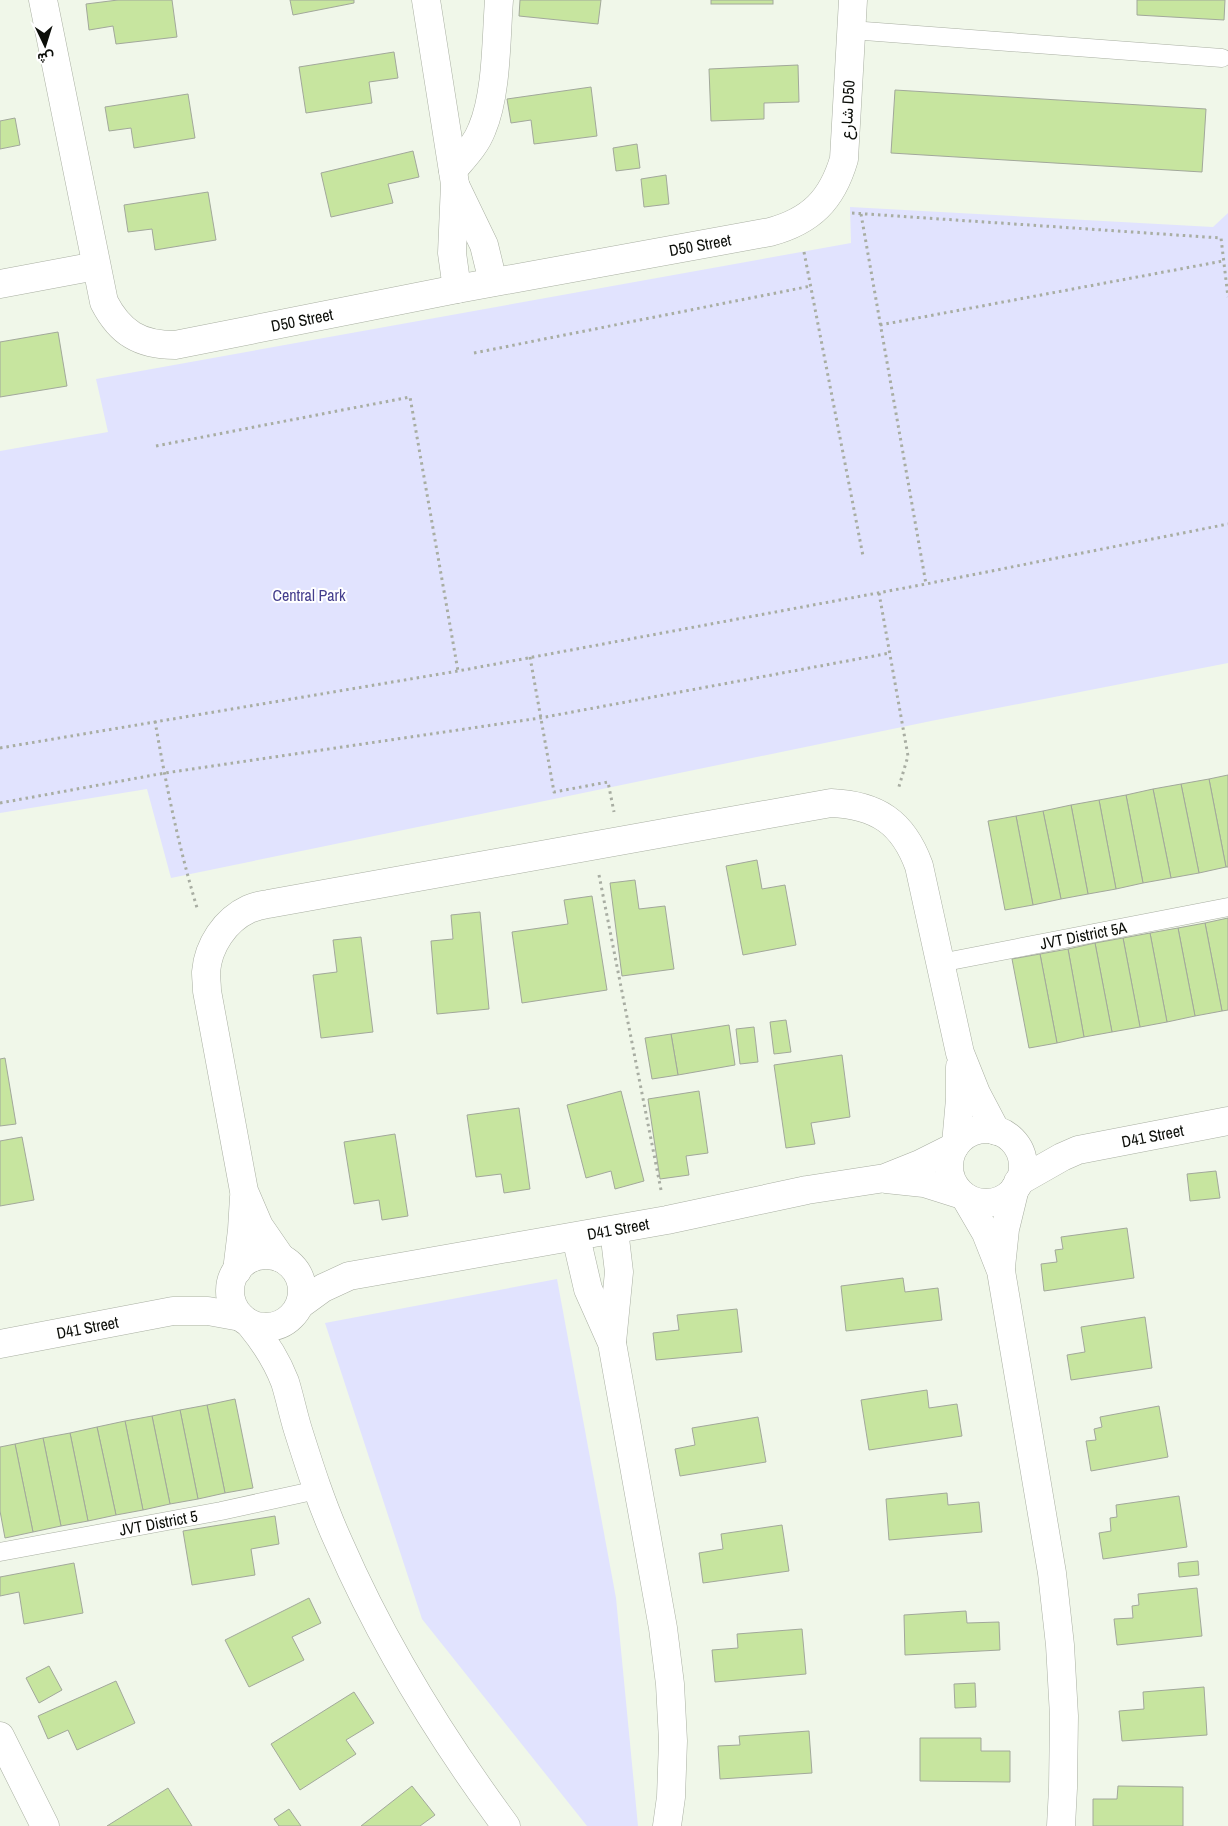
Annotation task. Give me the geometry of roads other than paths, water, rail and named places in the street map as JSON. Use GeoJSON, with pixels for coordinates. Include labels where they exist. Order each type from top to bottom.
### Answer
{"type":"FeatureCollection","features":[{"type":"Feature","properties":{"kind":"street","name":"D50 Street"},"geometry":{"type":"LineString","coordinates":[[43,0],[104,302],[120,326],[132,336],[146,342],[160,345],[175,345],[493,282],[770,232],[785,228],[806,216]]}},
{"type":"Feature","properties":{"kind":"street"},"geometry":{"type":"LineString","coordinates":[[426,0],[454,177],[452,253],[457,289]]}},
{"type":"Feature","properties":{"kind":"street"},"geometry":{"type":"LineString","coordinates":[[454,177],[474,146],[488,114],[491,97],[498,0]]}},
{"type":"Feature","properties":{"kind":"street","name":"شارع D50"},"geometry":{"type":"LineString","coordinates":[[806,216],[828,196],[838,179],[844,159],[853,0]]}},
{"type":"Feature","properties":{"kind":"street"},"geometry":{"type":"LineString","coordinates":[[454,177],[484,246],[493,282]]}},
{"type":"Feature","properties":{"kind":"street"},"geometry":{"type":"LineString","coordinates":[[0,284],[96,266]]}},
{"type":"Feature","properties":{"kind":"street"},"geometry":{"type":"LineString","coordinates":[[285,1382],[287,1346],[303,1293],[302,1282],[297,1272],[285,1261],[259,1226],[244,1190],[207,991],[206,972],[210,952],[219,935],[232,920],[249,909],[268,904],[831,803],[858,806],[872,810],[890,820],[903,833],[913,848],[960,1053],[976,1093],[1005,1136],[1018,1148],[1023,1165],[1005,1230],[1001,1271]]}},
{"type":"Feature","properties":{"kind":"street"},"geometry":{"type":"LineString","coordinates":[[960,1053],[960,1099],[955,1145],[950,1156],[950,1177],[955,1187],[964,1196],[986,1233],[1001,1271],[1052,1573],[1060,1644],[1064,1716],[1061,1826]]}},
{"type":"Feature","properties":{"kind":"street","name":"D41 Street"},"geometry":{"type":"LineString","coordinates":[[1005,1136],[1045,1149],[1078,1150],[1228,1121]]}},
{"type":"Feature","properties":{"kind":"street"},"geometry":{"type":"LineString","coordinates":[[955,1145],[970,1133],[978,1130],[1005,1136]]}},
{"type":"Feature","properties":{"kind":"street","name":"D41 Street"},"geometry":{"type":"LineString","coordinates":[[285,1261],[319,1274],[349,1276],[576,1237],[807,1190],[884,1178],[920,1164],[955,1145]]}},
{"type":"Feature","properties":{"kind":"street","name":"D41 Street"},"geometry":{"type":"LineString","coordinates":[[1017,1185],[1062,1157],[1078,1150]]}},
{"type":"Feature","properties":{"kind":"street","name":"D41 Street"},"geometry":{"type":"LineString","coordinates":[[884,1178],[924,1183],[964,1196]]}},
{"type":"Feature","properties":{"kind":"street"},"geometry":{"type":"LineString","coordinates":[[964,1196],[982,1203],[992,1203],[1000,1200],[1017,1185]]}},
{"type":"Feature","properties":{"kind":"street"},"geometry":{"type":"LineString","coordinates":[[244,1190],[242,1230],[235,1273],[231,1284],[232,1302],[270,1351],[285,1382],[317,1490],[339,1543],[395,1654],[426,1708],[471,1778],[506,1826]]}},
{"type":"Feature","properties":{"kind":"street"},"geometry":{"type":"LineString","coordinates":[[612,1343],[619,1272],[614,1230]]}},
{"type":"Feature","properties":{"kind":"street"},"geometry":{"type":"LineString","coordinates":[[576,1237],[585,1280],[612,1343],[661,1618],[670,1684],[673,1741],[671,1797],[667,1826]]}},
{"type":"Feature","properties":{"kind":"street"},"geometry":{"type":"LineString","coordinates":[[235,1273],[244,1263],[261,1255],[271,1255],[285,1261]]}},
{"type":"Feature","properties":{"kind":"street","name":"D41 Street"},"geometry":{"type":"LineString","coordinates":[[173,1311],[204,1295],[235,1273]]}},
{"type":"Feature","properties":{"kind":"street","name":"D41 Street"},"geometry":{"type":"LineString","coordinates":[[299,1308],[323,1288],[349,1276]]}},
{"type":"Feature","properties":{"kind":"street"},"geometry":{"type":"LineString","coordinates":[[246,1320],[260,1327],[271,1327],[281,1324],[299,1308]]}},
{"type":"Feature","properties":{"kind":"street","name":"D41 Street"},"geometry":{"type":"LineString","coordinates":[[0,1344],[173,1311],[208,1311],[246,1320]]}},
{"type":"Feature","properties":{"kind":"street"},"geometry":{"type":"LineString","coordinates":[[0,1736],[45,1826]]}},
{"type":"Feature","properties":{"kind":"lane"},"geometry":{"type":"LineString","coordinates":[[851,30],[1222,58]]}},
{"type":"Feature","properties":{"kind":"lane","name":"JVT District 5A"},"geometry":{"type":"LineString","coordinates":[[940,963],[1228,907]]}},
{"type":"Feature","properties":{"kind":"lane","name":"JVT District 5"},"geometry":{"type":"LineString","coordinates":[[0,1552],[221,1511],[317,1490]]}},
{"type":"Feature","properties":{"kind":"park label","name":"Central Park"},"geometry":{"type":"Point","coordinates":[309,595]}}]}
